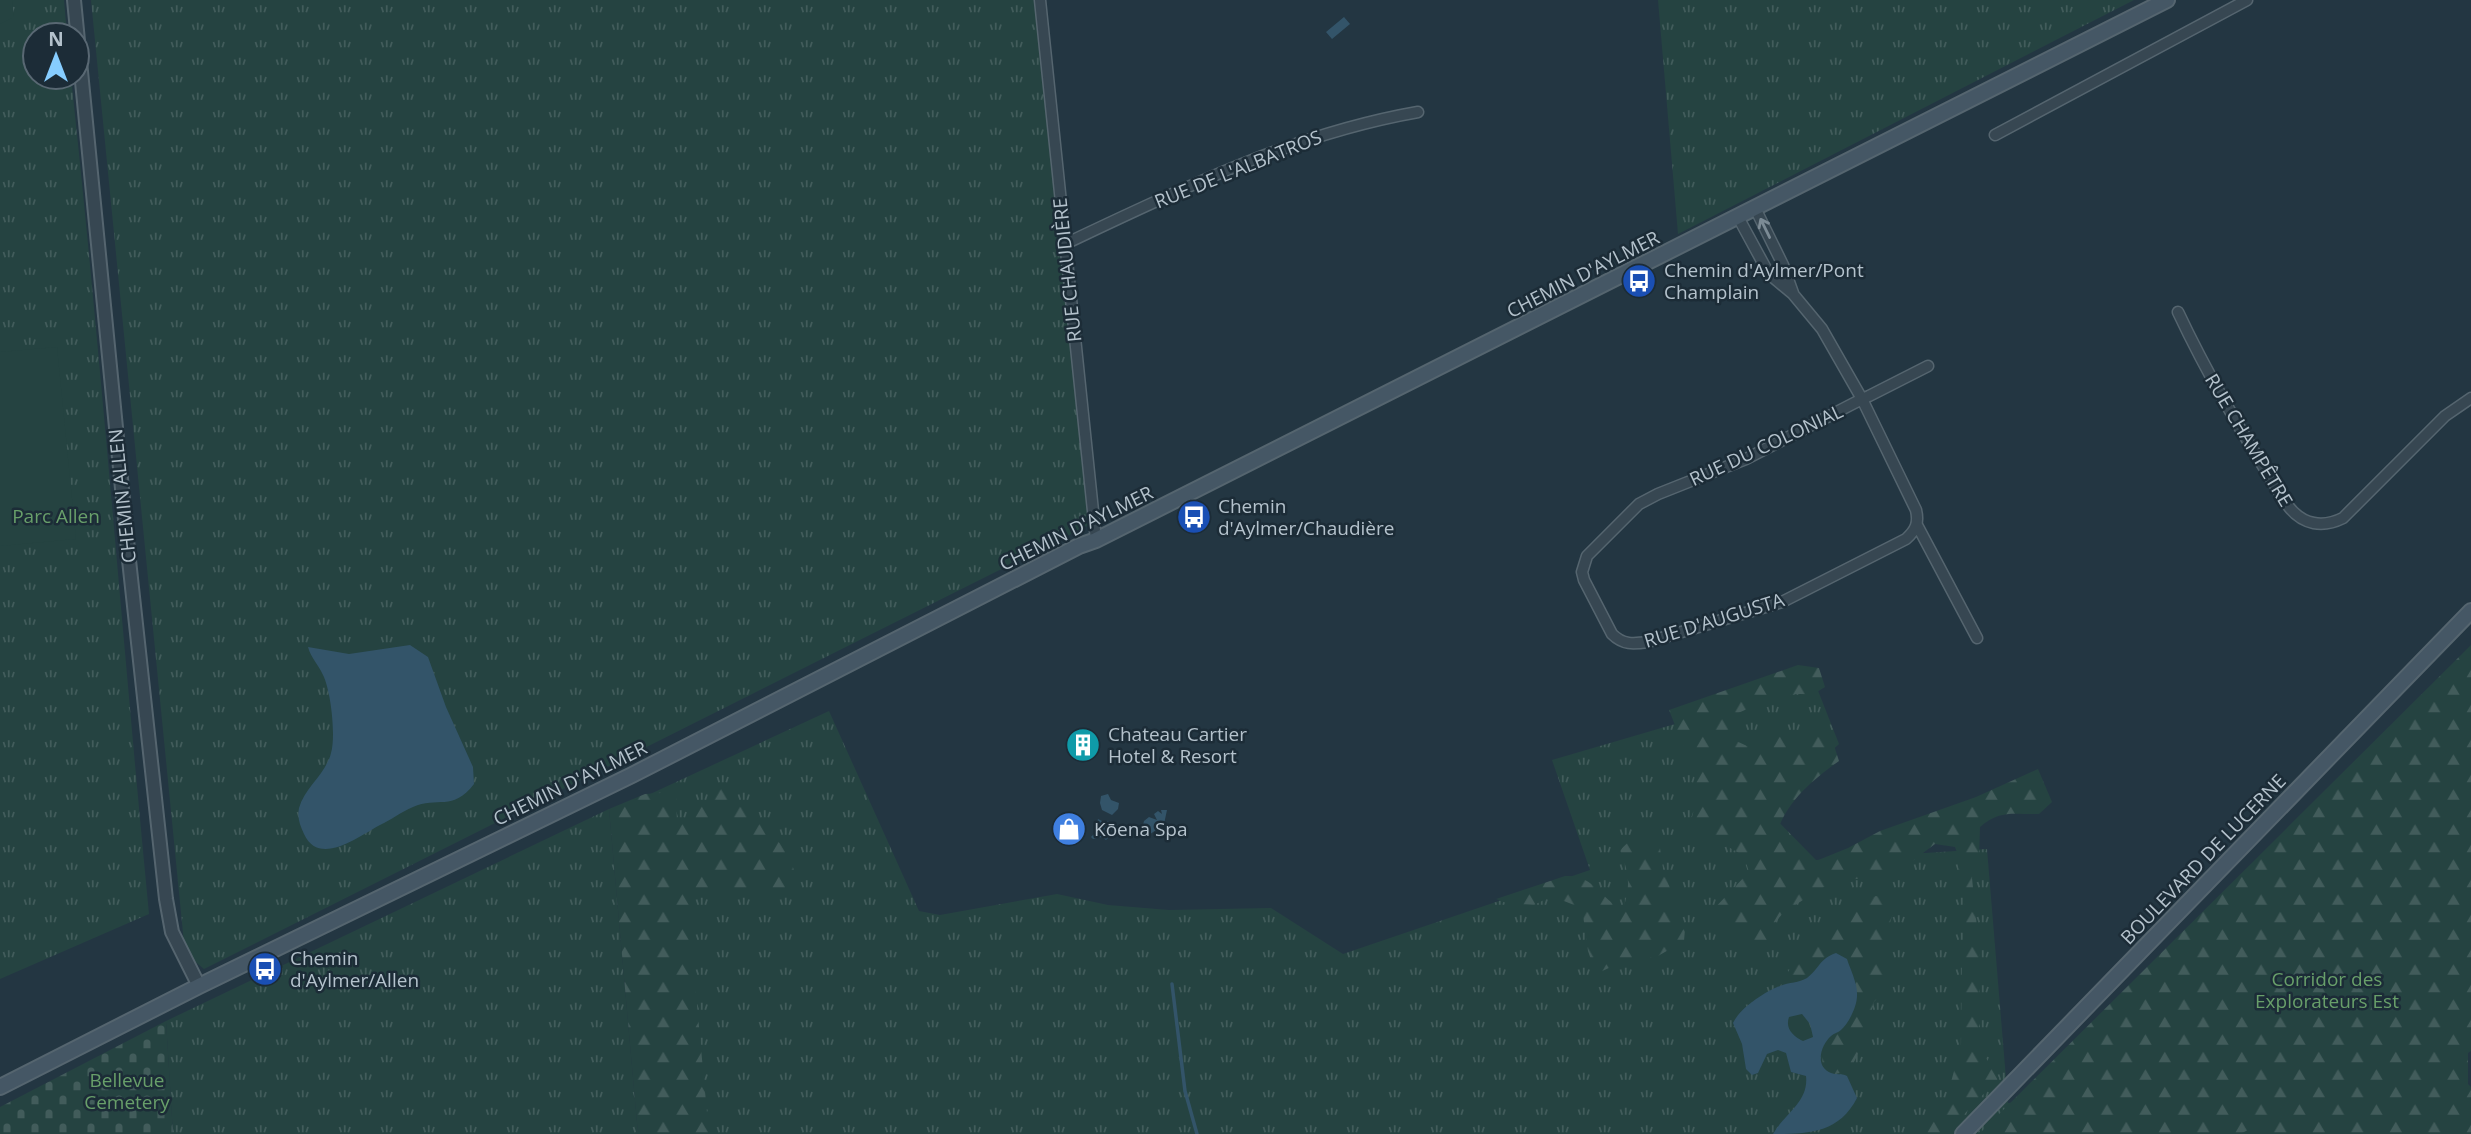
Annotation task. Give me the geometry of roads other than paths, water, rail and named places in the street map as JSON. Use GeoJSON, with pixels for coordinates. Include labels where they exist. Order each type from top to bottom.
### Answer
{"type":"FeatureCollection","features":[{"type":"Feature","properties":{"kind":"main road","name":"CHEMIN D'AYLMER"},"geometry":{"type":"LineString","coordinates":[[0,1087],[199,986],[623,779],[1067,552],[1096,540],[2167,0]]}},
{"type":"Feature","properties":{"kind":"main road","name":"BOULEVARD DE LUCERNE"},"geometry":{"type":"LineString","coordinates":[[1963,1134],[2471,611]]}},
{"type":"Feature","properties":{"kind":"street","name":"CHEMIN ALLEN"},"geometry":{"type":"LineString","coordinates":[[74,0],[129,561],[166,899],[172,932],[199,986]]}},
{"type":"Feature","properties":{"kind":"street","name":"RUE CHAUDIÈRE"},"geometry":{"type":"LineString","coordinates":[[1040,0],[1096,540]]}},
{"type":"Feature","properties":{"kind":"street"},"geometry":{"type":"LineString","coordinates":[[1995,135],[2247,0]]}},
{"type":"Feature","properties":{"kind":"street","name":"RUE DE L'ALBATROS"},"geometry":{"type":"LineString","coordinates":[[1065,244],[1188,186],[1264,154],[1351,126],[1418,112]]}},
{"type":"Feature","properties":{"kind":"street"},"geometry":{"type":"LineString","coordinates":[[1755,208],[1783,265],[1793,294]]}},
{"type":"Feature","properties":{"kind":"street"},"geometry":{"type":"LineString","coordinates":[[1738,217],[1769,274],[1793,294],[1822,329],[1862,399],[1916,510],[1917,525],[1978,638]]}},
{"type":"Feature","properties":{"kind":"street","name":"RUE CHAMPÊTRE"},"geometry":{"type":"LineString","coordinates":[[2178,312],[2217,390],[2261,464],[2294,514],[2307,522],[2325,524],[2343,518],[2445,416],[2471,398]]}},
{"type":"Feature","properties":{"kind":"street","name":"RUE DU COLONIAL"},"geometry":{"type":"LineString","coordinates":[[1584,563],[1587,556],[1632,509],[1648,499],[1746,459],[1928,366]]}},
{"type":"Feature","properties":{"kind":"street","name":"RUE D'AUGUSTA"},"geometry":{"type":"LineString","coordinates":[[1584,563],[1584,580],[1612,634],[1619,641],[1635,644],[1782,602],[1906,539],[1917,525]]}},
{"type":"Feature","properties":{"kind":"water"},"geometry":{"type":"Polygon","coordinates":[[[1344,17],[1350,24],[1332,39],[1326,32],[1344,17]]]}},
{"type":"Feature","properties":{"kind":"water"},"geometry":{"type":"Polygon","coordinates":[[[410,645],[428,657],[446,707],[473,767],[474,784],[466,793],[452,801],[413,807],[350,842],[329,849],[319,848],[311,844],[304,834],[298,812],[306,793],[328,761],[333,725],[326,682],[308,647],[349,654],[410,645]]]}},
{"type":"Feature","properties":{"kind":"water"},"geometry":{"type":"Polygon","coordinates":[[[1108,794],[1111,800],[1119,803],[1118,809],[1112,815],[1102,810],[1100,803],[1101,796],[1108,794]]]}},
{"type":"Feature","properties":{"kind":"water"},"geometry":{"type":"Polygon","coordinates":[[[1161,810],[1167,810],[1164,824],[1149,835],[1145,828],[1142,830],[1144,821],[1149,817],[1157,820],[1154,814],[1158,811],[1162,814],[1161,810]]]}},
{"type":"Feature","properties":{"kind":"water"},"geometry":{"type":"Polygon","coordinates":[[[1098,819],[1108,821],[1111,825],[1108,830],[1111,835],[1106,840],[1102,837],[1091,837],[1095,829],[1100,827],[1098,819]]]}},
{"type":"Feature","properties":{"kind":"water"},"geometry":{"type":"Polygon","coordinates":[[[1836,953],[1847,959],[1857,991],[1857,1000],[1847,1023],[1824,1045],[1821,1061],[1822,1066],[1831,1073],[1847,1076],[1857,1098],[1850,1110],[1832,1125],[1811,1132],[1773,1134],[1800,1101],[1806,1085],[1806,1076],[1791,1072],[1786,1053],[1778,1050],[1767,1054],[1758,1073],[1752,1075],[1746,1069],[1742,1044],[1733,1023],[1753,1001],[1783,985],[1807,978],[1836,953]],[[1802,1014],[1789,1017],[1791,1032],[1803,1041],[1813,1037],[1810,1024],[1802,1014]]]}},
{"type":"Feature","properties":{"kind":"waterway"},"geometry":{"type":"LineString","coordinates":[[1172,984],[1185,1091],[1197,1134]]}},
{"type":"Feature","properties":{"kind":"place","name":"Chemin d'Aylmer/Pont Champlain"},"geometry":{"type":"Point","coordinates":[1639,281]}},
{"type":"Feature","properties":{"kind":"place","name":"Chemin d'Aylmer/Chaudière"},"geometry":{"type":"Point","coordinates":[1194,517]}},
{"type":"Feature","properties":{"kind":"place","name":"Chateau Cartier Hotel & Resort"},"geometry":{"type":"Point","coordinates":[1083,745]}},
{"type":"Feature","properties":{"kind":"place","name":"Kōena Spa"},"geometry":{"type":"Point","coordinates":[1069,829]}},
{"type":"Feature","properties":{"kind":"place","name":"Chemin d'Aylmer/Allen"},"geometry":{"type":"Point","coordinates":[265,969]}},
{"type":"Feature","properties":{"kind":"park label","name":"Parc Allen"},"geometry":{"type":"Point","coordinates":[56,516]}},
{"type":"Feature","properties":{"kind":"park label","name":"Corridor des Explorateurs Est"},"geometry":{"type":"Point","coordinates":[2327,990]}},
{"type":"Feature","properties":{"kind":"park label","name":"Bellevue Cemetery"},"geometry":{"type":"Point","coordinates":[127,1091]}}]}
